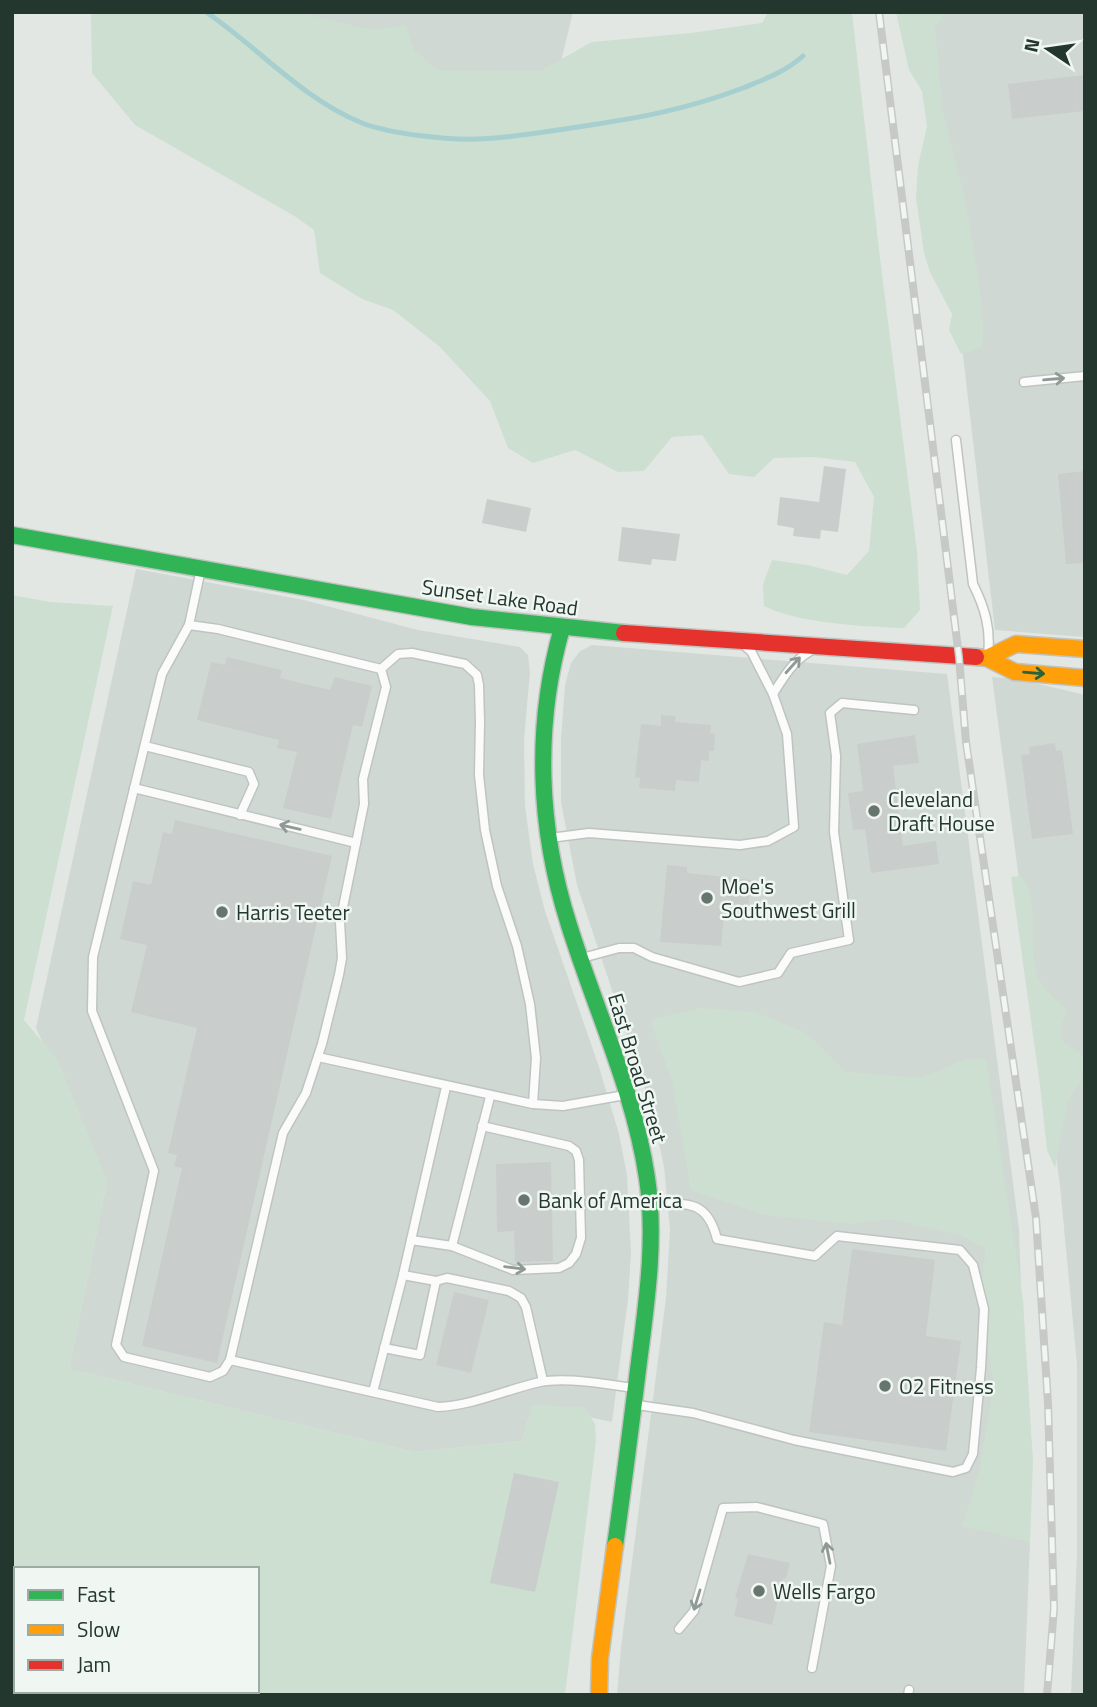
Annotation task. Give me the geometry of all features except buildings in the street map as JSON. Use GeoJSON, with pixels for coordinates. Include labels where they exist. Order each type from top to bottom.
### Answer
{"type":"FeatureCollection","features":[{"type":"Feature","properties":{"kind":"main road","name":"Sunset Lake Road"},"geometry":{"type":"LineString","coordinates":[[12,535],[472,617],[562,628],[987,658],[1015,672],[1085,678]]}},
{"type":"Feature","properties":{"kind":"main road","name":"East Broad Street"},"geometry":{"type":"LineString","coordinates":[[562,628],[552,656],[544,727],[547,838],[558,891],[628,1094],[644,1157],[650,1205],[647,1300],[600,1658],[599,1695]]}},
{"type":"Feature","properties":{"kind":"main road","name":"Sunset Lake Road"},"geometry":{"type":"LineString","coordinates":[[987,658],[1016,644],[1085,649]]}},
{"type":"Feature","properties":{"kind":"lane"},"geometry":{"type":"LineString","coordinates":[[1024,382],[1085,376]]}},
{"type":"Feature","properties":{"kind":"lane"},"geometry":{"type":"LineString","coordinates":[[956,440],[973,584],[984,606],[990,636],[987,658]]}},
{"type":"Feature","properties":{"kind":"lane"},"geometry":{"type":"LineString","coordinates":[[201,568],[189,625],[162,674],[93,957],[92,1011],[154,1171],[116,1345],[124,1357],[210,1377],[223,1371],[230,1360],[282,1133],[306,1093],[318,1057],[342,958],[342,913],[364,804],[363,779],[386,687],[381,669]]}},
{"type":"Feature","properties":{"kind":"lane"},"geometry":{"type":"LineString","coordinates":[[189,625],[218,629],[381,669]]}},
{"type":"Feature","properties":{"kind":"lane"},"geometry":{"type":"LineString","coordinates":[[547,838],[589,833],[740,845],[768,841],[794,827],[786,734],[773,694],[751,651],[734,641]]}},
{"type":"Feature","properties":{"kind":"lane"},"geometry":{"type":"LineString","coordinates":[[773,694],[801,657],[822,645]]}},
{"type":"Feature","properties":{"kind":"lane"},"geometry":{"type":"LineString","coordinates":[[381,669],[398,654],[412,653],[465,664],[477,675],[480,709],[479,775],[485,830],[497,886],[517,946],[530,1004],[536,1058],[533,1104]]}},
{"type":"Feature","properties":{"kind":"lane"},"geometry":{"type":"LineString","coordinates":[[580,959],[619,948],[634,948],[652,957],[739,982],[778,973],[791,953],[849,940],[834,832],[836,756],[830,713],[842,703],[914,710]]}},
{"type":"Feature","properties":{"kind":"lane"},"geometry":{"type":"LineString","coordinates":[[145,746],[249,772],[254,784],[240,815]]}},
{"type":"Feature","properties":{"kind":"lane"},"geometry":{"type":"LineString","coordinates":[[134,788],[356,843]]}},
{"type":"Feature","properties":{"kind":"lane"},"geometry":{"type":"LineString","coordinates":[[318,1057],[490,1097],[533,1104],[563,1106],[628,1094]]}},
{"type":"Feature","properties":{"kind":"lane"},"geometry":{"type":"LineString","coordinates":[[373,1392],[446,1087]]}},
{"type":"Feature","properties":{"kind":"lane"},"geometry":{"type":"LineString","coordinates":[[452,1246],[490,1097]]}},
{"type":"Feature","properties":{"kind":"lane"},"geometry":{"type":"LineString","coordinates":[[411,1240],[452,1246],[513,1270],[559,1268],[569,1263],[576,1254],[581,1238],[579,1160],[576,1152],[569,1146],[482,1126]]}},
{"type":"Feature","properties":{"kind":"lane"},"geometry":{"type":"LineString","coordinates":[[230,1360],[438,1407],[461,1406],[543,1381],[599,1383],[635,1397],[794,1440],[953,1472],[966,1468],[973,1454],[984,1309],[973,1265],[960,1251],[837,1236],[815,1256],[717,1239],[714,1225],[704,1211],[687,1203],[650,1205]]}},
{"type":"Feature","properties":{"kind":"lane"},"geometry":{"type":"LineString","coordinates":[[403,1275],[436,1281],[447,1278],[509,1292],[521,1298],[526,1307],[543,1381]]}},
{"type":"Feature","properties":{"kind":"lane"},"geometry":{"type":"LineString","coordinates":[[384,1348],[420,1355],[436,1281]]}},
{"type":"Feature","properties":{"kind":"lane"},"geometry":{"type":"LineString","coordinates":[[679,1629],[694,1611],[723,1508],[757,1507],[822,1524],[831,1566],[812,1668]]}},
{"type":"Feature","properties":{"kind":"shaded area"},"geometry":{"type":"Polygon","coordinates":[[[230,12],[573,12],[552,99],[336,84],[230,12]]]}},
{"type":"Feature","properties":{"kind":"shaded area"},"geometry":{"type":"Polygon","coordinates":[[[923,12],[1085,12],[1085,637],[995,630],[923,12]]]}},
{"type":"Feature","properties":{"kind":"shaded area"},"geometry":{"type":"Polygon","coordinates":[[[136,569],[304,600],[418,630],[520,647],[528,655],[530,672],[524,740],[525,806],[533,864],[545,911],[599,1067],[619,1134],[627,1175],[631,1253],[628,1299],[612,1422],[533,1405],[522,1441],[415,1452],[69,1369],[107,1181],[36,1028],[136,569]]]}},
{"type":"Feature","properties":{"kind":"shaded area"},"geometry":{"type":"Polygon","coordinates":[[[592,645],[947,674],[1019,1229],[1030,1542],[1024,1695],[617,1695],[666,1298],[670,1230],[664,1167],[652,1110],[577,885],[561,802],[561,740],[565,685],[571,663],[580,651],[592,645]]]}},
{"type":"Feature","properties":{"kind":"shaded area"},"geometry":{"type":"Polygon","coordinates":[[[992,677],[1018,679],[1085,695],[1085,1695],[1071,1695],[1077,1555],[1077,1364],[1060,1186],[992,677]]]}},
{"type":"Feature","properties":{"kind":"green space"},"geometry":{"type":"Polygon","coordinates":[[[91,12],[297,12],[373,30],[405,25],[414,50],[437,70],[540,71],[592,42],[762,23],[768,12],[852,12],[917,551],[920,610],[904,628],[813,620],[764,606],[763,584],[772,560],[847,575],[869,551],[874,497],[855,462],[813,457],[774,458],[754,477],[729,474],[702,435],[672,437],[644,471],[618,472],[575,450],[533,463],[508,448],[490,401],[439,346],[393,310],[362,299],[320,273],[314,230],[296,217],[135,125],[92,73],[91,12]]]}},
{"type":"Feature","properties":{"kind":"green space"},"geometry":{"type":"Polygon","coordinates":[[[896,12],[947,12],[935,27],[942,108],[966,203],[983,326],[982,347],[961,354],[949,330],[952,314],[930,272],[924,253],[916,198],[918,166],[927,126],[922,91],[909,70],[896,12]]]}},
{"type":"Feature","properties":{"kind":"green space"},"geometry":{"type":"Polygon","coordinates":[[[12,595],[50,602],[113,606],[24,1020],[57,1059],[107,1181],[69,1369],[415,1452],[522,1441],[533,1405],[584,1407],[595,1424],[596,1441],[565,1695],[12,1695],[12,595]]]}},
{"type":"Feature","properties":{"kind":"green space"},"geometry":{"type":"Polygon","coordinates":[[[1021,876],[1031,899],[1034,965],[1038,977],[1067,1010],[1062,1023],[1062,1041],[1085,1057],[1081,1082],[1068,1100],[1055,1168],[1047,1150],[1011,877],[1021,876]]]}},
{"type":"Feature","properties":{"kind":"green space"},"geometry":{"type":"Polygon","coordinates":[[[700,1008],[755,1012],[806,1033],[846,1072],[921,1078],[966,1059],[986,1059],[1023,1300],[1033,1462],[1030,1542],[962,1526],[979,1472],[994,1383],[979,1304],[986,1248],[960,1235],[891,1219],[852,1224],[764,1215],[691,1190],[672,1081],[650,1020],[700,1008]]]}},
{"type":"Feature","properties":{"kind":"waterway"},"geometry":{"type":"LineString","coordinates":[[206,12],[300,86],[340,113],[362,123],[419,136],[477,139],[515,136],[661,112],[743,88],[782,71],[803,56]]}},
{"type":"Feature","properties":{"kind":"railway"},"geometry":{"type":"LineString","coordinates":[[879,12],[959,657],[966,742],[1036,1218],[1048,1403],[1054,1608],[1047,1695]]}},
{"type":"Feature","properties":{"kind":"traffic: fast"},"geometry":{"type":"LineString","coordinates":[[12,535],[472,617],[624,633]]}},
{"type":"Feature","properties":{"kind":"traffic: fast"},"geometry":{"type":"LineString","coordinates":[[562,628],[553,665],[544,739],[543,777],[551,851],[569,925],[633,1113],[650,1203],[646,1303],[615,1546]]}},
{"type":"Feature","properties":{"kind":"traffic: slow"},"geometry":{"type":"LineString","coordinates":[[987,658],[1016,644],[1085,649]]}},
{"type":"Feature","properties":{"kind":"traffic: slow"},"geometry":{"type":"LineString","coordinates":[[976,657],[987,658],[1015,672],[1085,678]]}},
{"type":"Feature","properties":{"kind":"traffic: slow"},"geometry":{"type":"LineString","coordinates":[[599,1695],[600,1658],[615,1546]]}},
{"type":"Feature","properties":{"kind":"traffic: jam"},"geometry":{"type":"LineString","coordinates":[[624,633],[976,657]]}},
{"type":"Feature","properties":{"kind":"place","name":"Cleveland Draft House"},"geometry":{"type":"Point","coordinates":[874,811]}},
{"type":"Feature","properties":{"kind":"place","name":"Moe's Southwest Grill"},"geometry":{"type":"Point","coordinates":[707,898]}},
{"type":"Feature","properties":{"kind":"place","name":"Harris Teeter"},"geometry":{"type":"Point","coordinates":[222,912]}},
{"type":"Feature","properties":{"kind":"place","name":"Bank of America"},"geometry":{"type":"Point","coordinates":[524,1200]}},
{"type":"Feature","properties":{"kind":"place","name":"O2 Fitness"},"geometry":{"type":"Point","coordinates":[885,1386]}},
{"type":"Feature","properties":{"kind":"place","name":"Wells Fargo"},"geometry":{"type":"Point","coordinates":[759,1591]}}]}
